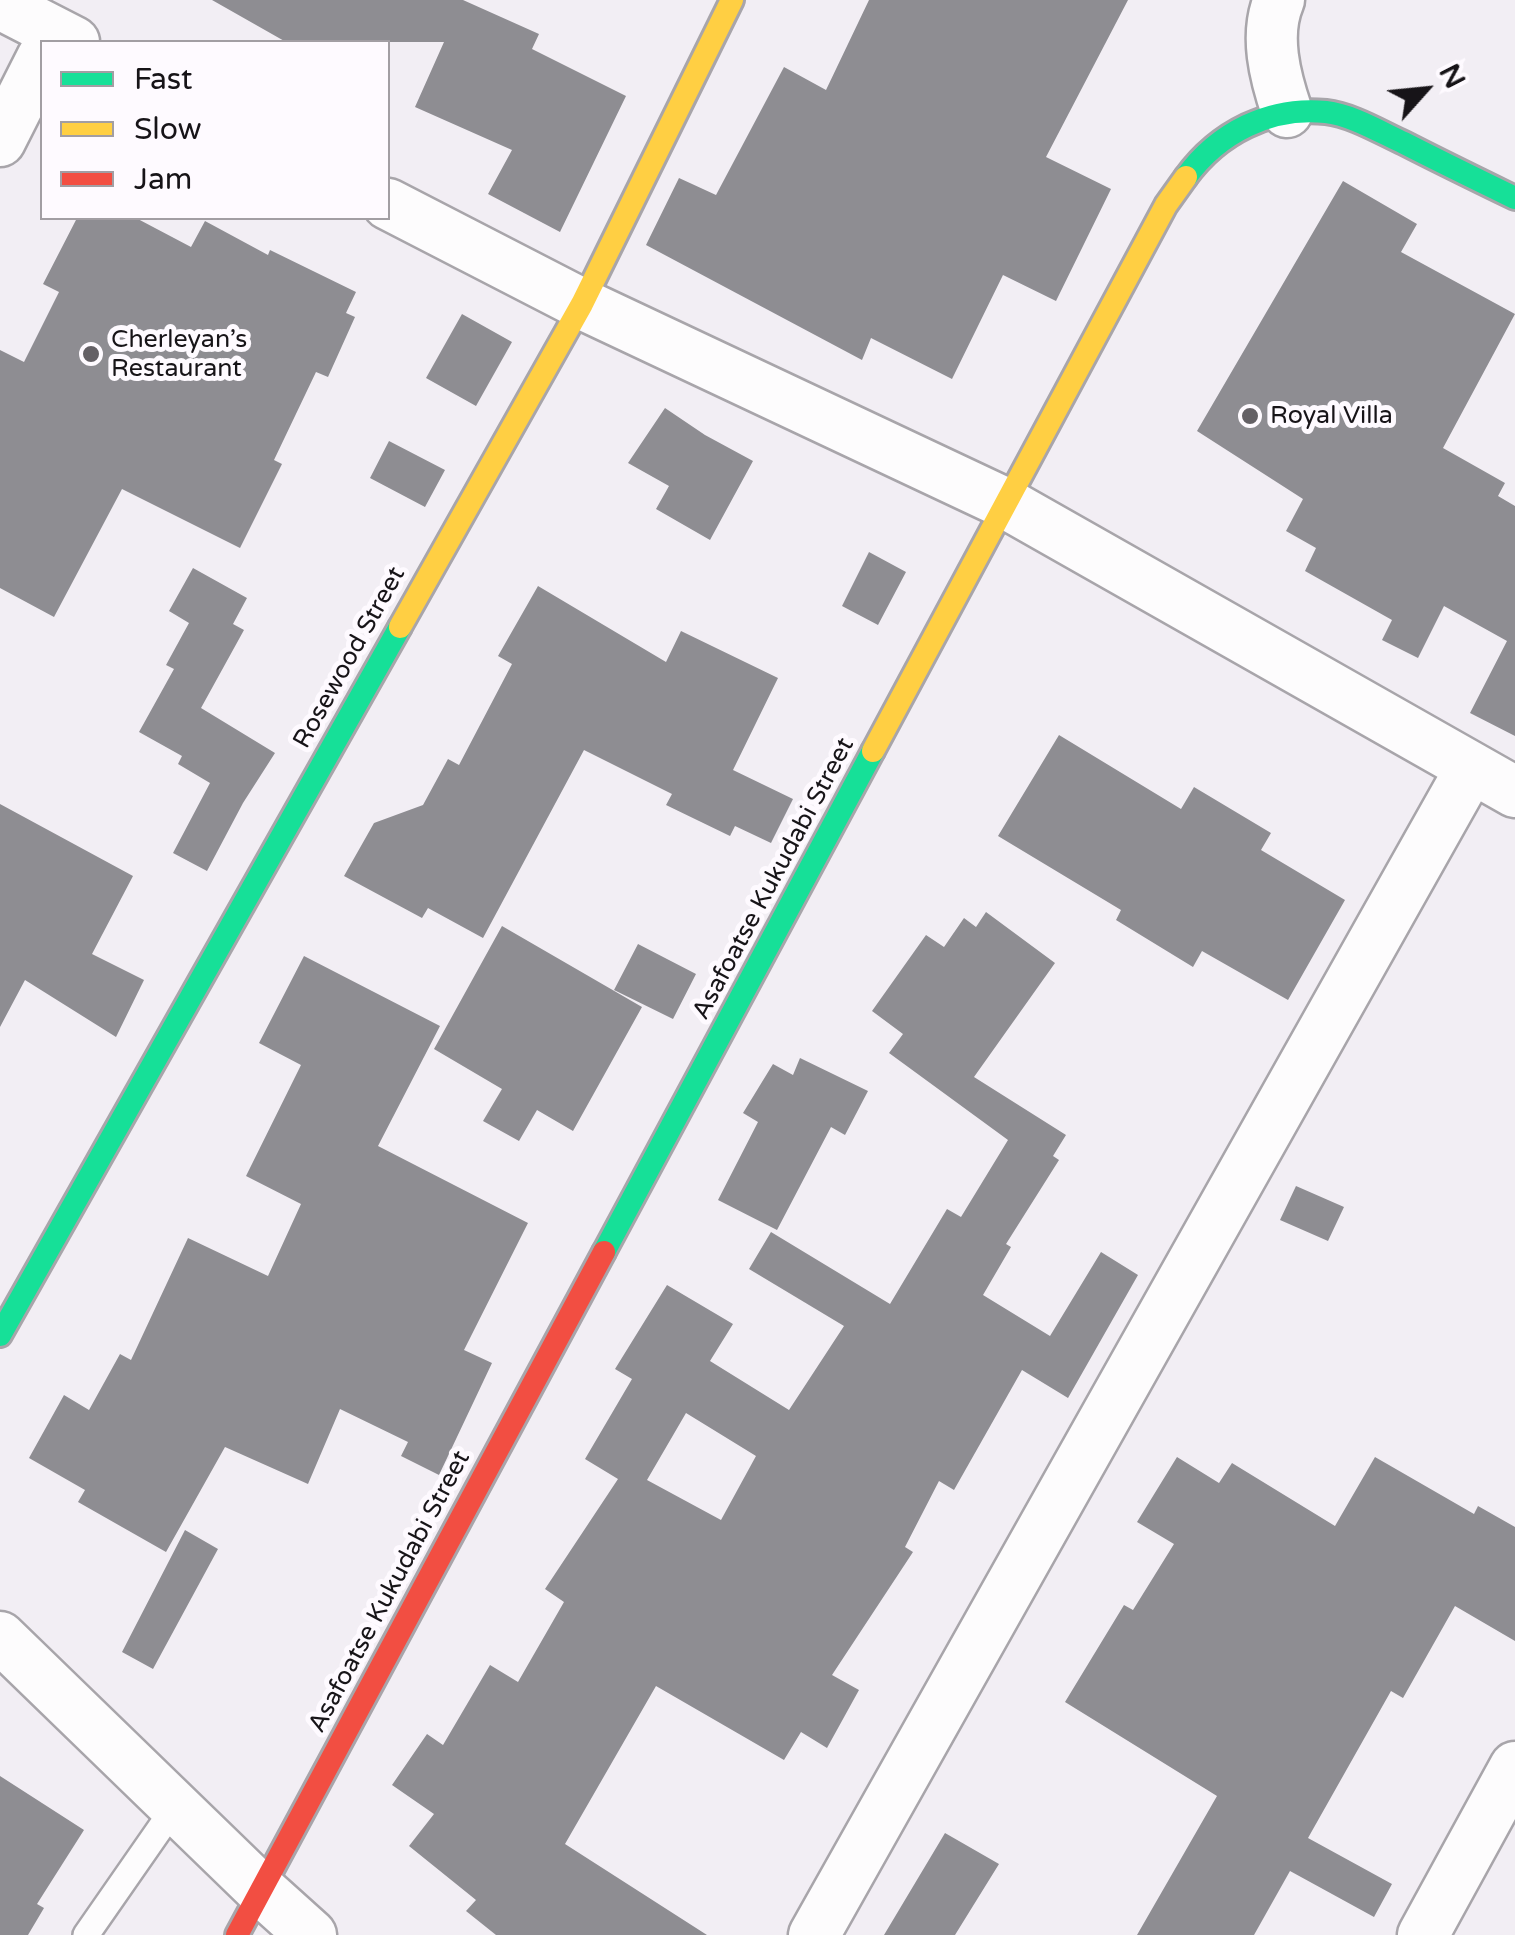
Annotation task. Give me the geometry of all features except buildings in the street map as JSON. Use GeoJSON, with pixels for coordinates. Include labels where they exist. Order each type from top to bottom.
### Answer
{"type":"FeatureCollection","features":[{"type":"Feature","properties":{"kind":"street","name":"Rosewood Street"},"geometry":{"type":"LineString","coordinates":[[0,1335],[582,304],[732,0]]}},
{"type":"Feature","properties":{"kind":"street"},"geometry":{"type":"LineString","coordinates":[[1279,0],[1274,12],[1273,71],[1287,112]]}},
{"type":"Feature","properties":{"kind":"street"},"geometry":{"type":"LineString","coordinates":[[0,4],[59,35]]}},
{"type":"Feature","properties":{"kind":"street"},"geometry":{"type":"LineString","coordinates":[[0,140],[40,69]]}},
{"type":"Feature","properties":{"kind":"street","name":"Asafoatse Kukudabi Street"},"geometry":{"type":"LineString","coordinates":[[236,1935],[1166,206],[1197,162],[1243,125],[1287,112],[1328,112],[1371,128],[1515,198]]}},
{"type":"Feature","properties":{"kind":"street"},"geometry":{"type":"LineString","coordinates":[[390,205],[582,304],[1007,504],[1515,792]]}},
{"type":"Feature","properties":{"kind":"street"},"geometry":{"type":"LineString","coordinates":[[814,1935],[1471,768]]}},
{"type":"Feature","properties":{"kind":"street"},"geometry":{"type":"LineString","coordinates":[[0,1637],[311,1935]]}},
{"type":"Feature","properties":{"kind":"street"},"geometry":{"type":"LineString","coordinates":[[1422,1935],[1515,1767]]}},
{"type":"Feature","properties":{"kind":"lane"},"geometry":{"type":"LineString","coordinates":[[86,1935],[175,1807]]}},
{"type":"Feature","properties":{"kind":"traffic: fast"},"geometry":{"type":"LineString","coordinates":[[1186,177],[1214,147],[1247,126],[1285,113],[1326,112],[1366,124],[1515,198]]}},
{"type":"Feature","properties":{"kind":"traffic: fast"},"geometry":{"type":"LineString","coordinates":[[0,1335],[400,627]]}},
{"type":"Feature","properties":{"kind":"traffic: fast"},"geometry":{"type":"LineString","coordinates":[[604,1252],[873,751]]}},
{"type":"Feature","properties":{"kind":"traffic: slow"},"geometry":{"type":"LineString","coordinates":[[400,627],[582,304],[732,0]]}},
{"type":"Feature","properties":{"kind":"traffic: slow"},"geometry":{"type":"LineString","coordinates":[[873,751],[1166,205],[1186,177]]}},
{"type":"Feature","properties":{"kind":"traffic: jam"},"geometry":{"type":"LineString","coordinates":[[237,1935],[604,1252]]}},
{"type":"Feature","properties":{"kind":"place","name":"Cherleyan’s Restaurant"},"geometry":{"type":"Point","coordinates":[91,354]}},
{"type":"Feature","properties":{"kind":"place","name":"Royal Villa"},"geometry":{"type":"Point","coordinates":[1250,416]}}]}
